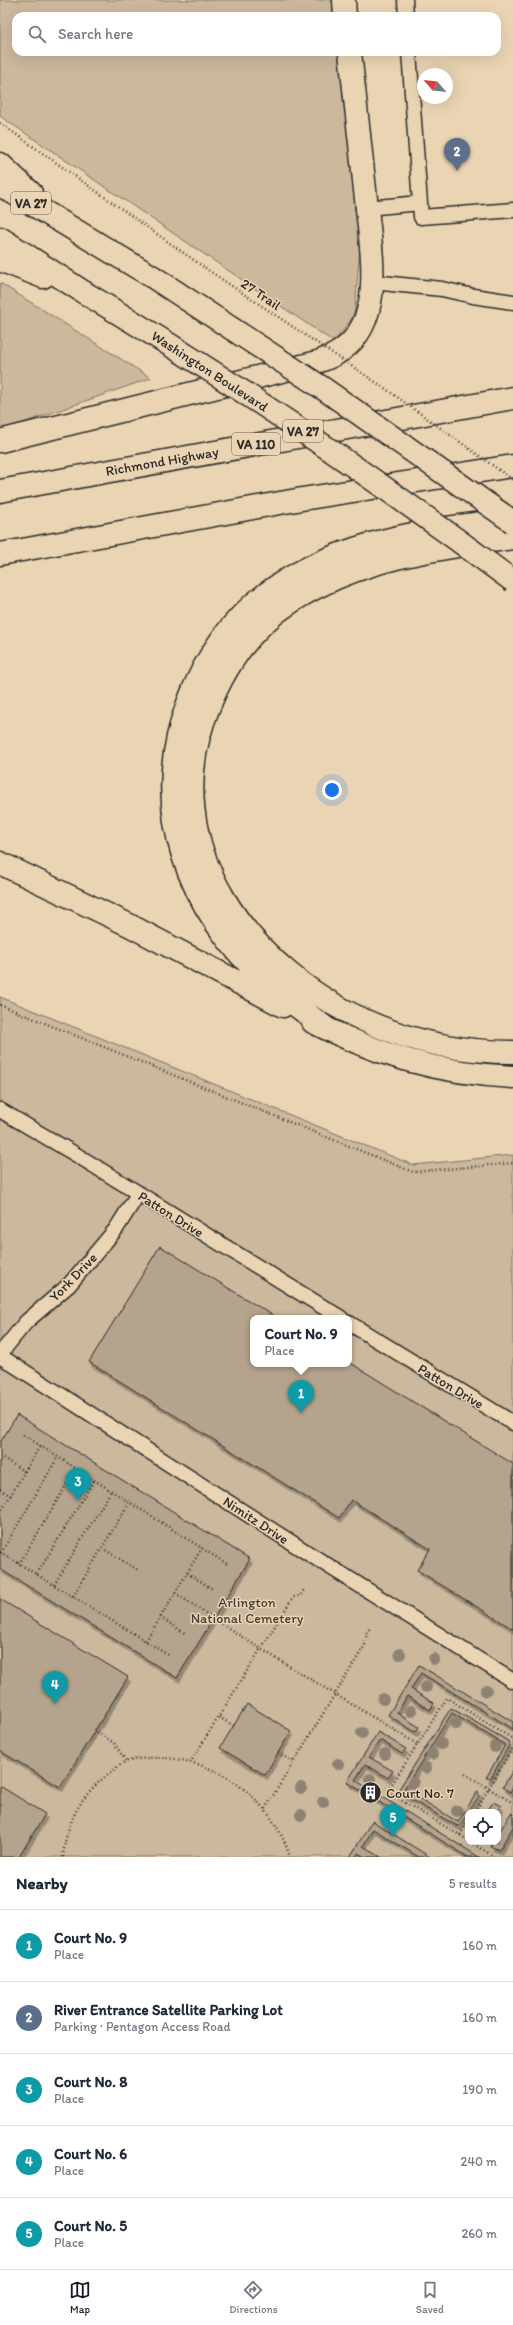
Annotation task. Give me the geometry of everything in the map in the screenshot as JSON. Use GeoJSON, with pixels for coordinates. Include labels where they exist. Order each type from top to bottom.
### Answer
{"type":"FeatureCollection","features":[{"type":"Feature","properties":{"kind":"main road"},"geometry":{"type":"LineString","coordinates":[[344,0],[346,12]]}},
{"type":"Feature","properties":{"kind":"main road"},"geometry":{"type":"LineString","coordinates":[[0,441],[314,363],[342,350],[352,342],[368,311],[372,282],[367,208],[350,56]]}},
{"type":"Feature","properties":{"kind":"main road"},"geometry":{"type":"LineString","coordinates":[[0,164],[62,221]]}},
{"type":"Feature","properties":{"kind":"main road","name":"VA 27"},"geometry":{"type":"LineString","coordinates":[[0,185],[153,276],[330,394],[513,520]]}},
{"type":"Feature","properties":{"kind":"main road","name":"Washington Boulevard"},"geometry":{"type":"LineString","coordinates":[[0,238],[85,293],[184,352],[347,461],[513,581]]}},
{"type":"Feature","properties":{"kind":"main road"},"geometry":{"type":"LineString","coordinates":[[0,260],[85,293]]}},
{"type":"Feature","properties":{"kind":"main road","name":"Richmond Highway"},"geometry":{"type":"LineString","coordinates":[[0,491],[513,398]]}},
{"type":"Feature","properties":{"kind":"main road"},"geometry":{"type":"LineString","coordinates":[[0,554],[302,499],[513,466]]}},
{"type":"Feature","properties":{"kind":"main road"},"geometry":{"type":"LineString","coordinates":[[326,1028],[270,984],[247,960],[211,917],[188,875],[177,836],[172,794],[172,767],[183,717],[204,666],[218,644],[253,605],[290,578],[327,559],[375,543],[424,533],[513,520]]}},
{"type":"Feature","properties":{"kind":"main road"},"geometry":{"type":"LineString","coordinates":[[513,538],[410,553],[334,578],[289,602],[269,618],[236,655],[212,698],[197,746],[192,794],[194,821],[200,847],[218,889],[231,911],[247,932],[287,971],[340,1008],[397,1034],[449,1047],[513,1052]]}},
{"type":"Feature","properties":{"kind":"main road"},"geometry":{"type":"LineString","coordinates":[[0,863],[116,918],[326,1028],[358,1043],[416,1064],[483,1075],[513,1077]]}},
{"type":"Feature","properties":{"kind":"lane"},"geometry":{"type":"LineString","coordinates":[[405,0],[406,12]]}},
{"type":"Feature","properties":{"kind":"lane"},"geometry":{"type":"LineString","coordinates":[[409,56],[421,217],[513,210]]}},
{"type":"Feature","properties":{"kind":"lane"},"geometry":{"type":"LineString","coordinates":[[367,208],[420,203]]}},
{"type":"Feature","properties":{"kind":"lane"},"geometry":{"type":"LineString","coordinates":[[372,282],[442,289],[473,296],[513,302]]}},
{"type":"Feature","properties":{"kind":"lane","name":"Patton Drive"},"geometry":{"type":"LineString","coordinates":[[0,1110],[76,1154],[138,1194],[336,1315]]}},
{"type":"Feature","properties":{"kind":"lane","name":"York Drive"},"geometry":{"type":"LineString","coordinates":[[0,1355],[26,1322],[69,1285],[80,1273],[116,1229],[138,1194]]}},
{"type":"Feature","properties":{"kind":"lane","name":"Patton Drive"},"geometry":{"type":"LineString","coordinates":[[352,1325],[513,1424]]}},
{"type":"Feature","properties":{"kind":"lane","name":"Nimitz Drive"},"geometry":{"type":"LineString","coordinates":[[0,1355],[311,1556],[513,1681]]}},
{"type":"Feature","properties":{"kind":"path","name":"27 Trail"},"geometry":{"type":"LineString","coordinates":[[0,123],[205,268],[386,389],[513,480]]}},
{"type":"Feature","properties":{"kind":"path"},"geometry":{"type":"LineString","coordinates":[[314,350],[352,342]]}},
{"type":"Feature","properties":{"kind":"path"},"geometry":{"type":"LineString","coordinates":[[0,1005],[413,1172],[513,1163]]}},
{"type":"Feature","properties":{"kind":"path"},"geometry":{"type":"LineString","coordinates":[[23,1435],[227,1564]]}},
{"type":"Feature","properties":{"kind":"path"},"geometry":{"type":"LineString","coordinates":[[0,1513],[40,1446]]}},
{"type":"Feature","properties":{"kind":"path"},"geometry":{"type":"LineString","coordinates":[[3,1458],[25,1472]]}},
{"type":"Feature","properties":{"kind":"path"},"geometry":{"type":"LineString","coordinates":[[58,1458],[1,1552],[170,1656]]}},
{"type":"Feature","properties":{"kind":"path"},"geometry":{"type":"LineString","coordinates":[[19,1564],[76,1469]]}},
{"type":"Feature","properties":{"kind":"path"},"geometry":{"type":"LineString","coordinates":[[37,1574],[94,1480]]}},
{"type":"Feature","properties":{"kind":"path"},"geometry":{"type":"LineString","coordinates":[[0,1489],[11,1496]]}},
{"type":"Feature","properties":{"kind":"path"},"geometry":{"type":"LineString","coordinates":[[54,1585],[111,1491]]}},
{"type":"Feature","properties":{"kind":"path"},"geometry":{"type":"LineString","coordinates":[[73,1596],[129,1502]]}},
{"type":"Feature","properties":{"kind":"path"},"geometry":{"type":"LineString","coordinates":[[102,1548],[138,1570]]}},
{"type":"Feature","properties":{"kind":"path"},"geometry":{"type":"LineString","coordinates":[[146,1641],[202,1548]]}},
{"type":"Feature","properties":{"kind":"path"},"geometry":{"type":"LineString","coordinates":[[187,1573],[214,1590]]}},
{"type":"Feature","properties":{"kind":"path"},"geometry":{"type":"LineString","coordinates":[[190,1763],[293,1597],[300,1596],[305,1588]]}},
{"type":"Feature","properties":{"kind":"path"},"geometry":{"type":"LineString","coordinates":[[175,1593],[261,1649],[417,1744]]}},
{"type":"Feature","properties":{"kind":"path"},"geometry":{"type":"LineString","coordinates":[[160,1617],[186,1634]]}},
{"type":"Feature","properties":{"kind":"path"},"geometry":{"type":"LineString","coordinates":[[265,1810],[365,1645],[367,1632],[370,1628]]}},
{"type":"Feature","properties":{"kind":"path"},"geometry":{"type":"LineString","coordinates":[[465,1838],[387,1792],[447,1698],[513,1739]]}},
{"type":"Feature","properties":{"kind":"path"},"geometry":{"type":"LineString","coordinates":[[218,1717],[234,1726]]}},
{"type":"Feature","properties":{"kind":"path"},"geometry":{"type":"LineString","coordinates":[[94,1730],[114,1743],[126,1761]]}},
{"type":"Feature","properties":{"kind":"path"},"geometry":{"type":"LineString","coordinates":[[477,1809],[490,1789],[513,1747]]}},
{"type":"Feature","properties":{"kind":"path"},"geometry":{"type":"LineString","coordinates":[[278,1753],[294,1762]]}},
{"type":"Feature","properties":{"kind":"path"},"geometry":{"type":"LineString","coordinates":[[64,1857],[70,1821],[83,1798],[103,1777],[126,1761],[158,1758],[190,1763],[215,1771],[239,1784],[265,1810],[277,1825],[290,1857]]}},
{"type":"Feature","properties":{"kind":"path"},"geometry":{"type":"LineString","coordinates":[[464,1774],[513,1803]]}},
{"type":"Feature","properties":{"kind":"path"},"geometry":{"type":"LineString","coordinates":[[460,1835],[465,1827]]}},
{"type":"Feature","properties":{"kind":"path"},"geometry":{"type":"LineString","coordinates":[[476,1845],[495,1857]]}},
{"type":"Feature","properties":{"kind":"green space"},"geometry":{"type":"Polygon","coordinates":[[[0,0],[335,0],[336,12],[12,12],[12,56],[342,56],[360,246],[355,310],[351,320],[334,342],[0,116],[0,0]]]}},
{"type":"Feature","properties":{"kind":"green space"},"geometry":{"type":"Polygon","coordinates":[[[0,283],[151,378],[0,431],[0,283]]]}},
{"type":"Feature","properties":{"kind":"green space","name":"Arlington National Cemetery"},"geometry":{"type":"Polygon","coordinates":[[[0,997],[413,1165],[513,1155],[513,1857],[0,1857],[0,997]]]}},
{"type":"Feature","properties":{"kind":"building"},"geometry":{"type":"Polygon","coordinates":[[[160,1246],[272,1315],[250,1315],[250,1367],[352,1367],[352,1364],[513,1464],[513,1629],[417,1570],[430,1549],[351,1500],[339,1518],[89,1362],[160,1246]]]}},
{"type":"Feature","properties":{"kind":"building"},"geometry":{"type":"Polygon","coordinates":[[[17,1415],[250,1559],[177,1678],[0,1569],[0,1443],[17,1415]]]}},
{"type":"Feature","properties":{"kind":"building"},"geometry":{"type":"Polygon","coordinates":[[[0,1599],[128,1677],[60,1787],[0,1751],[0,1599]]]}},
{"type":"Feature","properties":{"kind":"building"},"geometry":{"type":"Polygon","coordinates":[[[419,1665],[513,1722],[513,1729],[421,1673],[411,1689],[434,1703],[430,1710],[407,1696],[397,1713],[419,1727],[415,1732],[388,1715],[419,1665]]]}},
{"type":"Feature","properties":{"kind":"building"},"geometry":{"type":"Polygon","coordinates":[[[247,1704],[291,1731],[265,1775],[220,1748],[247,1704]]]}},
{"type":"Feature","properties":{"kind":"building"},"geometry":{"type":"Polygon","coordinates":[[[451,1708],[508,1741],[509,1745],[491,1778],[486,1778],[505,1745],[452,1713],[404,1789],[458,1822],[465,1811],[465,1817],[460,1825],[457,1826],[400,1793],[399,1789],[451,1708]]]}},
{"type":"Feature","properties":{"kind":"building","name":"Court No. 7"},"geometry":{"type":"Polygon","coordinates":[[[378,1732],[406,1749],[402,1754],[380,1740],[369,1757],[393,1771],[388,1778],[365,1764],[355,1780],[479,1857],[468,1857],[347,1782],[378,1732]]]}},
{"type":"Feature","properties":{"kind":"building"},"geometry":{"type":"Polygon","coordinates":[[[513,1770],[513,1787],[510,1792],[503,1787],[513,1770]]]}},
{"type":"Feature","properties":{"kind":"building"},"geometry":{"type":"Polygon","coordinates":[[[0,1786],[45,1814],[19,1857],[0,1857],[0,1786]]]}},
{"type":"Feature","properties":{"kind":"building"},"geometry":{"type":"Polygon","coordinates":[[[478,1791],[479,1796],[470,1809],[466,1809],[478,1791]]]}},
{"type":"Feature","properties":{"kind":"building"},"geometry":{"type":"Polygon","coordinates":[[[493,1802],[501,1806],[500,1809],[489,1809],[493,1802]]]}},
{"type":"Feature","properties":{"kind":"building"},"geometry":{"type":"Polygon","coordinates":[[[511,1813],[513,1814],[513,1827],[499,1850],[490,1846],[501,1845],[501,1829],[511,1813]]]}},
{"type":"Feature","properties":{"kind":"building"},"geometry":{"type":"Polygon","coordinates":[[[372,1821],[430,1857],[419,1857],[373,1829],[363,1846],[381,1857],[365,1857],[358,1853],[356,1857],[350,1857],[372,1821]]]}},
{"type":"Feature","properties":{"kind":"place","name":"River Entrance Satellite Parking Lot"},"geometry":{"type":"Point","coordinates":[457,171]}},
{"type":"Feature","properties":{"kind":"place","name":"Court No. 9"},"geometry":{"type":"Point","coordinates":[301,1413]}},
{"type":"Feature","properties":{"kind":"place","name":"Court No. 8"},"geometry":{"type":"Point","coordinates":[78,1501]}},
{"type":"Feature","properties":{"kind":"place","name":"Court No. 6"},"geometry":{"type":"Point","coordinates":[55,1704]}},
{"type":"Feature","properties":{"kind":"place","name":"Court No. 7"},"geometry":{"type":"Point","coordinates":[370,1793]}},
{"type":"Feature","properties":{"kind":"place","name":"Court No. 5"},"geometry":{"type":"Point","coordinates":[393,1837]}}]}
